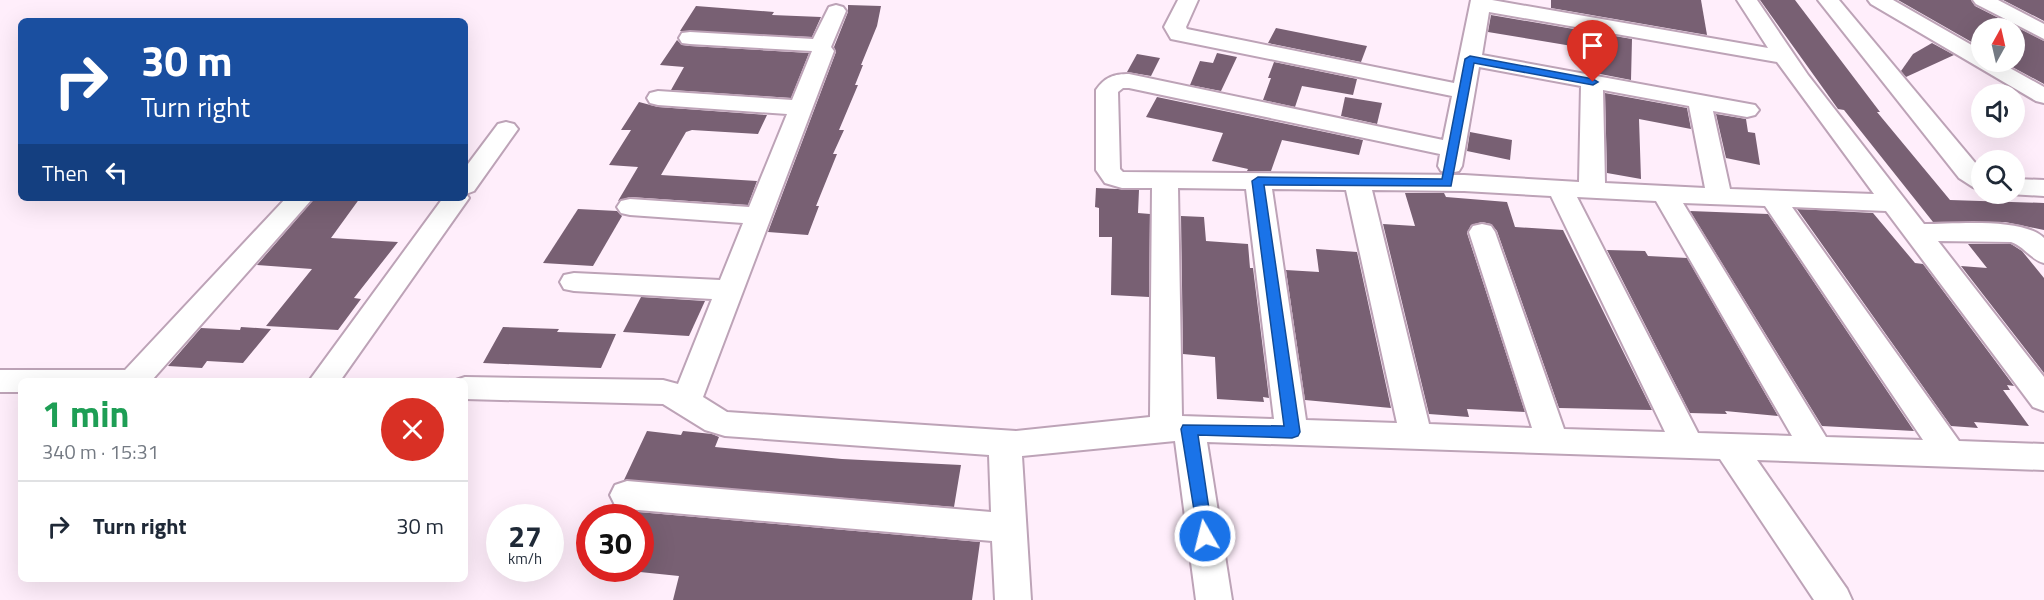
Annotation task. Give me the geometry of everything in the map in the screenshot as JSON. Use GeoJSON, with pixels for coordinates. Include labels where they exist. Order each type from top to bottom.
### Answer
{"type":"FeatureCollection","features":[{"type":"Feature","properties":{"kind":"street"},"geometry":{"type":"LineString","coordinates":[[1188,0],[1175,27],[1179,34],[1464,92]]}},
{"type":"Feature","properties":{"kind":"street"},"geometry":{"type":"LineString","coordinates":[[1747,0],[1784,57],[2044,399]]}},
{"type":"Feature","properties":{"kind":"street"},"geometry":{"type":"LineString","coordinates":[[1828,0],[1971,175]]}},
{"type":"Feature","properties":{"kind":"street"},"geometry":{"type":"LineString","coordinates":[[1878,0],[1971,54]]}},
{"type":"Feature","properties":{"kind":"street"},"geometry":{"type":"LineString","coordinates":[[1983,0],[2044,33]]}},
{"type":"Feature","properties":{"kind":"street"},"geometry":{"type":"LineString","coordinates":[[1447,183],[1480,2],[1784,57]]}},
{"type":"Feature","properties":{"kind":"street"},"geometry":{"type":"LineString","coordinates":[[686,402],[822,56],[820,47],[836,11]]}},
{"type":"Feature","properties":{"kind":"street"},"geometry":{"type":"LineString","coordinates":[[690,38],[820,47]]}},
{"type":"Feature","properties":{"kind":"street"},"geometry":{"type":"LineString","coordinates":[[1470,59],[1747,110]]}},
{"type":"Feature","properties":{"kind":"street"},"geometry":{"type":"LineString","coordinates":[[2004,72],[2040,91]]}},
{"type":"Feature","properties":{"kind":"street"},"geometry":{"type":"LineString","coordinates":[[1453,149],[1129,81],[1111,85],[1107,90],[1110,175],[1122,180],[1447,183],[1719,197],[1894,203]]}},
{"type":"Feature","properties":{"kind":"street"},"geometry":{"type":"LineString","coordinates":[[1592,190],[1593,82]]}},
{"type":"Feature","properties":{"kind":"street"},"geometry":{"type":"LineString","coordinates":[[658,98],[802,108]]}},
{"type":"Feature","properties":{"kind":"street"},"geometry":{"type":"LineString","coordinates":[[1700,102],[1719,197]]}},
{"type":"Feature","properties":{"kind":"street"},"geometry":{"type":"LineString","coordinates":[[468,182],[506,129]]}},
{"type":"Feature","properties":{"kind":"street"},"geometry":{"type":"LineString","coordinates":[[1165,180],[1178,429],[1214,600]]}},
{"type":"Feature","properties":{"kind":"street"},"geometry":{"type":"LineString","coordinates":[[1258,181],[1292,432]]}},
{"type":"Feature","properties":{"kind":"street"},"geometry":{"type":"LineString","coordinates":[[1357,182],[1416,437]]}},
{"type":"Feature","properties":{"kind":"street"},"geometry":{"type":"LineString","coordinates":[[2025,187],[2044,188]]}},
{"type":"Feature","properties":{"kind":"street"},"geometry":{"type":"LineString","coordinates":[[1560,188],[1688,445]]}},
{"type":"Feature","properties":{"kind":"street"},"geometry":{"type":"LineString","coordinates":[[1665,194],[1817,450]]}},
{"type":"Feature","properties":{"kind":"street"},"geometry":{"type":"LineString","coordinates":[[1772,198],[1950,454]]}},
{"type":"Feature","properties":{"kind":"street"},"geometry":{"type":"LineString","coordinates":[[136,378],[297,201]]}},
{"type":"Feature","properties":{"kind":"street"},"geometry":{"type":"LineString","coordinates":[[326,378],[454,201]]}},
{"type":"Feature","properties":{"kind":"street"},"geometry":{"type":"LineString","coordinates":[[630,207],[760,216]]}},
{"type":"Feature","properties":{"kind":"street"},"geometry":{"type":"LineString","coordinates":[[1482,232],[1552,441]]}},
{"type":"Feature","properties":{"kind":"street"},"geometry":{"type":"LineString","coordinates":[[1916,232],[2013,234],[2029,239],[2044,254]]}},
{"type":"Feature","properties":{"kind":"street"},"geometry":{"type":"LineString","coordinates":[[574,282],[730,290]]}},
{"type":"Feature","properties":{"kind":"street"},"geometry":{"type":"LineString","coordinates":[[0,381],[18,381]]}},
{"type":"Feature","properties":{"kind":"street"},"geometry":{"type":"LineString","coordinates":[[468,388],[663,392],[676,394],[704,416],[725,424],[1005,443],[1032,443],[1178,429],[2044,457]]}},
{"type":"Feature","properties":{"kind":"street"},"geometry":{"type":"LineString","coordinates":[[1005,443],[1013,600]]}},
{"type":"Feature","properties":{"kind":"street"},"geometry":{"type":"LineString","coordinates":[[1730,447],[1834,600]]}},
{"type":"Feature","properties":{"kind":"street"},"geometry":{"type":"LineString","coordinates":[[627,495],[1010,528]]}},
{"type":"Feature","properties":{"kind":"building"},"geometry":{"type":"Polygon","coordinates":[[[1551,0],[1701,0],[1707,35],[1551,8],[1551,0]]]}},
{"type":"Feature","properties":{"kind":"building"},"geometry":{"type":"Polygon","coordinates":[[[1760,0],[1795,0],[1880,112],[1877,112],[1950,200],[1971,201],[1971,204],[2044,203],[2044,230],[2005,222],[1933,222],[1844,110],[1838,109],[1760,0]]]}},
{"type":"Feature","properties":{"kind":"building"},"geometry":{"type":"Polygon","coordinates":[[[1898,0],[1971,0],[1975,6],[1999,18],[1971,18],[1971,42],[1898,0]]]}},
{"type":"Feature","properties":{"kind":"building"},"geometry":{"type":"Polygon","coordinates":[[[2003,0],[2044,0],[2044,21],[2003,0]]]}},
{"type":"Feature","properties":{"kind":"building"},"geometry":{"type":"Polygon","coordinates":[[[848,5],[881,6],[877,26],[855,85],[858,85],[839,130],[844,130],[833,154],[837,154],[816,206],[819,206],[808,235],[768,232],[836,52],[834,47],[848,12],[848,5]]]}},
{"type":"Feature","properties":{"kind":"building"},"geometry":{"type":"Polygon","coordinates":[[[696,6],[774,12],[772,15],[821,17],[812,37],[680,31],[696,6]]]}},
{"type":"Feature","properties":{"kind":"building"},"geometry":{"type":"Polygon","coordinates":[[[1491,15],[1632,39],[1631,80],[1595,73],[1596,50],[1488,32],[1491,15]]]}},
{"type":"Feature","properties":{"kind":"building"},"geometry":{"type":"Polygon","coordinates":[[[1276,28],[1367,46],[1361,62],[1268,43],[1276,28]]]}},
{"type":"Feature","properties":{"kind":"building"},"geometry":{"type":"Polygon","coordinates":[[[2025,31],[2044,41],[2044,84],[2022,72],[2025,72],[2025,31]]]}},
{"type":"Feature","properties":{"kind":"building"},"geometry":{"type":"Polygon","coordinates":[[[677,40],[682,45],[690,46],[809,53],[791,98],[671,90],[684,67],[660,65],[677,40]]]}},
{"type":"Feature","properties":{"kind":"building"},"geometry":{"type":"Polygon","coordinates":[[[1932,43],[1954,55],[1906,77],[1901,71],[1913,54],[1932,43]]]}},
{"type":"Feature","properties":{"kind":"building"},"geometry":{"type":"Polygon","coordinates":[[[1217,53],[1237,57],[1221,91],[1190,85],[1200,61],[1213,63],[1217,53]]]}},
{"type":"Feature","properties":{"kind":"building"},"geometry":{"type":"Polygon","coordinates":[[[1137,54],[1160,58],[1151,76],[1127,72],[1137,54]]]}},
{"type":"Feature","properties":{"kind":"building"},"geometry":{"type":"Polygon","coordinates":[[[1274,62],[1357,79],[1353,95],[1302,86],[1295,107],[1263,100],[1274,62]]]}},
{"type":"Feature","properties":{"kind":"building"},"geometry":{"type":"Polygon","coordinates":[[[1605,93],[1687,108],[1691,129],[1639,119],[1641,179],[1607,173],[1605,93]]]}},
{"type":"Feature","properties":{"kind":"building"},"geometry":{"type":"Polygon","coordinates":[[[1157,97],[1363,140],[1359,155],[1282,140],[1271,171],[1247,171],[1248,169],[1212,161],[1223,133],[1146,117],[1157,97]]]}},
{"type":"Feature","properties":{"kind":"building"},"geometry":{"type":"Polygon","coordinates":[[[1345,97],[1382,103],[1377,124],[1341,116],[1345,97]]]}},
{"type":"Feature","properties":{"kind":"building"},"geometry":{"type":"Polygon","coordinates":[[[639,102],[658,107],[767,115],[758,134],[692,130],[686,132],[661,175],[757,181],[748,205],[630,197],[618,201],[638,167],[609,165],[631,130],[621,130],[639,102]]]}},
{"type":"Feature","properties":{"kind":"building"},"geometry":{"type":"Polygon","coordinates":[[[1716,114],[1746,119],[1748,132],[1755,133],[1760,165],[1726,158],[1716,114]]]}},
{"type":"Feature","properties":{"kind":"building"},"geometry":{"type":"Polygon","coordinates":[[[1470,132],[1512,140],[1510,160],[1467,151],[1470,132]]]}},
{"type":"Feature","properties":{"kind":"building"},"geometry":{"type":"Polygon","coordinates":[[[1096,188],[1139,190],[1138,213],[1150,214],[1149,297],[1111,295],[1112,237],[1099,237],[1099,208],[1095,207],[1096,188]]]}},
{"type":"Feature","properties":{"kind":"building"},"geometry":{"type":"Polygon","coordinates":[[[1405,193],[1444,193],[1446,197],[1507,202],[1515,227],[1563,230],[1652,410],[1559,408],[1497,231],[1491,224],[1482,222],[1471,225],[1467,233],[1525,412],[1467,409],[1469,417],[1429,414],[1383,224],[1415,226],[1405,193]]]}},
{"type":"Feature","properties":{"kind":"building"},"geometry":{"type":"Polygon","coordinates":[[[312,201],[358,201],[331,238],[398,242],[354,298],[361,299],[338,330],[266,326],[312,269],[257,265],[312,201]]]}},
{"type":"Feature","properties":{"kind":"building"},"geometry":{"type":"Polygon","coordinates":[[[578,209],[617,211],[622,216],[593,266],[543,263],[578,209]]]}},
{"type":"Feature","properties":{"kind":"building"},"geometry":{"type":"Polygon","coordinates":[[[1797,209],[1873,213],[1915,263],[1923,264],[2014,386],[2007,385],[2010,390],[2003,390],[2029,426],[1974,422],[1978,428],[1951,426],[1797,209]]]}},
{"type":"Feature","properties":{"kind":"building"},"geometry":{"type":"Polygon","coordinates":[[[1690,211],[1768,214],[1914,431],[1822,426],[1690,211]]]}},
{"type":"Feature","properties":{"kind":"building"},"geometry":{"type":"Polygon","coordinates":[[[1181,216],[1204,217],[1206,241],[1248,244],[1269,398],[1263,397],[1264,402],[1217,399],[1215,357],[1183,354],[1181,216]]]}},
{"type":"Feature","properties":{"kind":"building"},"geometry":{"type":"Polygon","coordinates":[[[1968,244],[2011,244],[2022,251],[2044,278],[2044,373],[1961,266],[1987,268],[1968,244]]]}},
{"type":"Feature","properties":{"kind":"building"},"geometry":{"type":"Polygon","coordinates":[[[1316,249],[1357,252],[1391,408],[1305,400],[1286,270],[1319,272],[1316,249]]]}},
{"type":"Feature","properties":{"kind":"building"},"geometry":{"type":"Polygon","coordinates":[[[1607,250],[1645,251],[1648,256],[1687,258],[1778,416],[1725,411],[1727,414],[1690,413],[1607,250]]]}},
{"type":"Feature","properties":{"kind":"building"},"geometry":{"type":"Polygon","coordinates":[[[641,297],[705,301],[689,336],[623,332],[641,297]]]}},
{"type":"Feature","properties":{"kind":"building"},"geometry":{"type":"Polygon","coordinates":[[[241,327],[271,329],[243,363],[207,361],[202,368],[168,366],[201,328],[240,330],[241,327]]]}},
{"type":"Feature","properties":{"kind":"building"},"geometry":{"type":"Polygon","coordinates":[[[503,327],[616,334],[601,368],[483,363],[503,327]]]}},
{"type":"Feature","properties":{"kind":"building"},"geometry":{"type":"Polygon","coordinates":[[[647,431],[681,435],[683,431],[712,434],[719,437],[715,447],[842,459],[961,465],[954,507],[624,480],[647,431]]]}},
{"type":"Feature","properties":{"kind":"building"},"geometry":{"type":"Polygon","coordinates":[[[654,513],[980,542],[972,600],[673,600],[679,576],[654,573],[654,513]]]}},
{"type":"Feature","properties":{"kind":"route"},"geometry":{"type":"LineString","coordinates":[[1205,536],[1189,429],[1292,432],[1258,181],[1447,183],[1470,59],[1593,82]]}}]}
